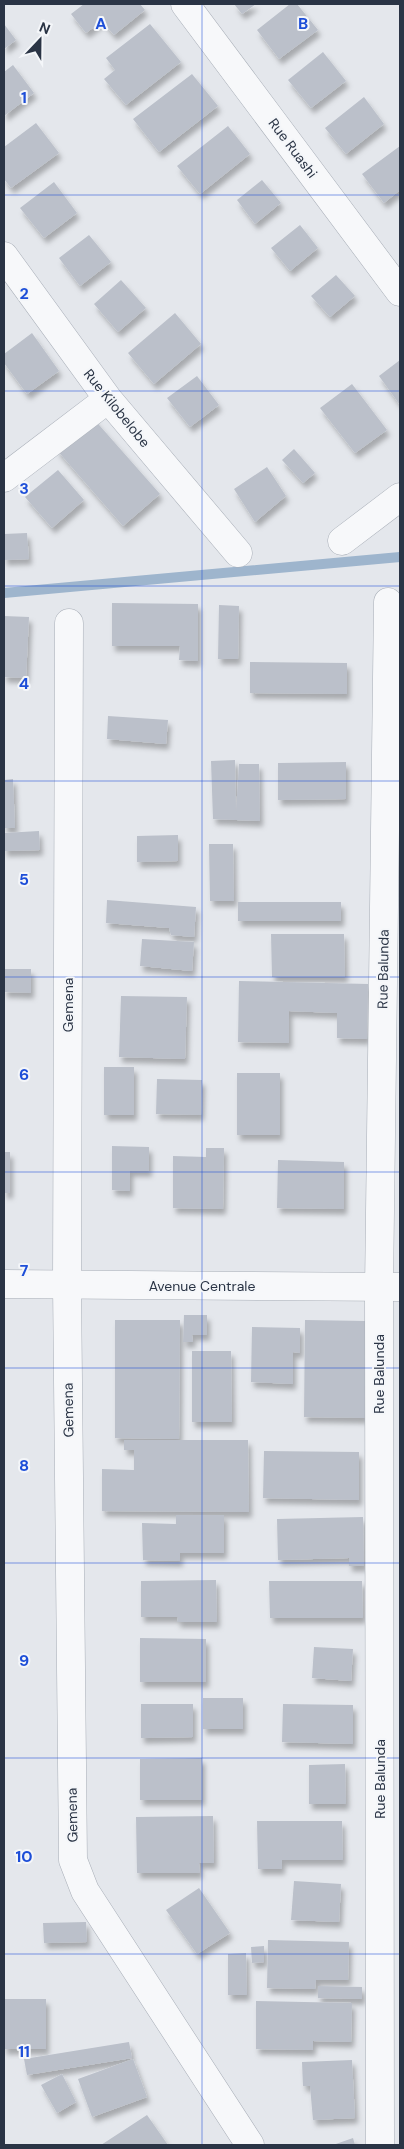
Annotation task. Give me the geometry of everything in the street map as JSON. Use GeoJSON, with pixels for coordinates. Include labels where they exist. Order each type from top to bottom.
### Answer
{"type":"FeatureCollection","features":[{"type":"Feature","properties":{"kind":"street","name":"Rue Ruashi"},"geometry":{"type":"LineString","coordinates":[[185,4],[400,292]]}},
{"type":"Feature","properties":{"kind":"street","name":"Rue Kilobelobe"},"geometry":{"type":"LineString","coordinates":[[4,256],[108,400],[238,553]]}},
{"type":"Feature","properties":{"kind":"street"},"geometry":{"type":"LineString","coordinates":[[4,478],[108,400]]}},
{"type":"Feature","properties":{"kind":"street"},"geometry":{"type":"LineString","coordinates":[[342,541],[400,497]]}},
{"type":"Feature","properties":{"kind":"street","name":"Rue Balunda"},"geometry":{"type":"LineString","coordinates":[[380,2145],[389,1287],[388,602]]}},
{"type":"Feature","properties":{"kind":"street","name":"Gemena"},"geometry":{"type":"LineString","coordinates":[[69,623],[67,1285],[72,1860],[85,1891],[250,2145]]}},
{"type":"Feature","properties":{"kind":"street","name":"Avenue Centrale"},"geometry":{"type":"LineString","coordinates":[[4,1284],[389,1287]]}},
{"type":"Feature","properties":{"kind":"building"},"geometry":{"type":"Polygon","coordinates":[[[84,4],[140,4],[145,10],[114,35],[102,21],[86,33],[71,14],[84,4]]]}},
{"type":"Feature","properties":{"kind":"building"},"geometry":{"type":"Polygon","coordinates":[[[234,4],[256,4],[242,14],[234,4]]]}},
{"type":"Feature","properties":{"kind":"building"},"geometry":{"type":"Polygon","coordinates":[[[290,4],[297,4],[318,30],[279,59],[257,30],[290,4]]]}},
{"type":"Feature","properties":{"kind":"building"},"geometry":{"type":"Polygon","coordinates":[[[4,24],[16,40],[4,49],[4,24]]]}},
{"type":"Feature","properties":{"kind":"building"},"geometry":{"type":"Polygon","coordinates":[[[150,24],[181,62],[126,105],[104,79],[115,70],[106,58],[150,24]]]}},
{"type":"Feature","properties":{"kind":"building"},"geometry":{"type":"Polygon","coordinates":[[[323,52],[346,81],[311,108],[288,80],[323,52]]]}},
{"type":"Feature","properties":{"kind":"building"},"geometry":{"type":"Polygon","coordinates":[[[13,65],[34,93],[4,116],[4,72],[13,65]]]}},
{"type":"Feature","properties":{"kind":"building"},"geometry":{"type":"Polygon","coordinates":[[[192,74],[218,106],[159,152],[133,119],[192,74]]]}},
{"type":"Feature","properties":{"kind":"building"},"geometry":{"type":"Polygon","coordinates":[[[364,97],[384,124],[346,154],[325,128],[364,97]]]}},
{"type":"Feature","properties":{"kind":"building"},"geometry":{"type":"Polygon","coordinates":[[[36,123],[59,153],[11,188],[4,179],[4,147],[36,123]]]}},
{"type":"Feature","properties":{"kind":"building"},"geometry":{"type":"Polygon","coordinates":[[[228,126],[250,154],[200,194],[177,166],[228,126]]]}},
{"type":"Feature","properties":{"kind":"building"},"geometry":{"type":"Polygon","coordinates":[[[400,146],[400,190],[384,203],[362,174],[400,146]]]}},
{"type":"Feature","properties":{"kind":"building"},"geometry":{"type":"Polygon","coordinates":[[[262,180],[281,203],[255,224],[237,200],[262,180]]]}},
{"type":"Feature","properties":{"kind":"building"},"geometry":{"type":"Polygon","coordinates":[[[54,182],[77,213],[44,238],[20,208],[54,182]]]}},
{"type":"Feature","properties":{"kind":"building"},"geometry":{"type":"Polygon","coordinates":[[[300,225],[318,248],[290,271],[271,248],[300,225]]]}},
{"type":"Feature","properties":{"kind":"building"},"geometry":{"type":"Polygon","coordinates":[[[89,235],[111,262],[80,286],[59,258],[89,235]]]}},
{"type":"Feature","properties":{"kind":"building"},"geometry":{"type":"Polygon","coordinates":[[[336,275],[355,296],[330,317],[311,296],[336,275]]]}},
{"type":"Feature","properties":{"kind":"building"},"geometry":{"type":"Polygon","coordinates":[[[121,280],[146,308],[118,332],[94,304],[121,280]]]}},
{"type":"Feature","properties":{"kind":"building"},"geometry":{"type":"Polygon","coordinates":[[[175,313],[201,344],[154,384],[128,353],[175,313]]]}},
{"type":"Feature","properties":{"kind":"building"},"geometry":{"type":"Polygon","coordinates":[[[32,333],[59,371],[27,394],[4,363],[4,354],[32,333]]]}},
{"type":"Feature","properties":{"kind":"building"},"geometry":{"type":"Polygon","coordinates":[[[400,360],[400,405],[379,376],[400,360]]]}},
{"type":"Feature","properties":{"kind":"building"},"geometry":{"type":"Polygon","coordinates":[[[197,376],[219,405],[190,427],[167,398],[197,376]]]}},
{"type":"Feature","properties":{"kind":"building"},"geometry":{"type":"Polygon","coordinates":[[[352,384],[387,430],[355,453],[320,408],[352,384]]]}},
{"type":"Feature","properties":{"kind":"building"},"geometry":{"type":"Polygon","coordinates":[[[92,417],[160,494],[123,526],[56,449],[92,417]]]}},
{"type":"Feature","properties":{"kind":"building"},"geometry":{"type":"Polygon","coordinates":[[[294,449],[315,473],[303,483],[282,460],[294,449]]]}},
{"type":"Feature","properties":{"kind":"building"},"geometry":{"type":"Polygon","coordinates":[[[267,467],[286,496],[255,522],[234,489],[267,467]]]}},
{"type":"Feature","properties":{"kind":"building"},"geometry":{"type":"Polygon","coordinates":[[[58,470],[84,500],[52,528],[25,497],[58,470]]]}},
{"type":"Feature","properties":{"kind":"building"},"geometry":{"type":"Polygon","coordinates":[[[27,533],[29,559],[4,560],[4,534],[27,533]]]}},
{"type":"Feature","properties":{"kind":"building"},"geometry":{"type":"Polygon","coordinates":[[[112,603],[198,604],[198,661],[179,660],[180,646],[112,646],[112,603]]]}},
{"type":"Feature","properties":{"kind":"building"},"geometry":{"type":"Polygon","coordinates":[[[219,605],[239,606],[238,659],[218,659],[219,605]]]}},
{"type":"Feature","properties":{"kind":"building"},"geometry":{"type":"Polygon","coordinates":[[[4,616],[29,617],[26,678],[4,677],[4,616]]]}},
{"type":"Feature","properties":{"kind":"building"},"geometry":{"type":"Polygon","coordinates":[[[250,662],[347,663],[347,694],[250,693],[250,662]]]}},
{"type":"Feature","properties":{"kind":"building"},"geometry":{"type":"Polygon","coordinates":[[[108,716],[168,720],[166,744],[107,739],[108,716]]]}},
{"type":"Feature","properties":{"kind":"building"},"geometry":{"type":"Polygon","coordinates":[[[235,760],[236,812],[239,764],[259,764],[260,821],[213,819],[211,761],[235,760]]]}},
{"type":"Feature","properties":{"kind":"building"},"geometry":{"type":"Polygon","coordinates":[[[346,762],[346,799],[278,800],[278,763],[346,762]]]}},
{"type":"Feature","properties":{"kind":"building"},"geometry":{"type":"Polygon","coordinates":[[[13,779],[15,828],[4,828],[4,780],[13,779]]]}},
{"type":"Feature","properties":{"kind":"building"},"geometry":{"type":"Polygon","coordinates":[[[39,831],[40,850],[4,851],[4,833],[39,831]]]}},
{"type":"Feature","properties":{"kind":"building"},"geometry":{"type":"Polygon","coordinates":[[[178,835],[178,861],[137,862],[137,836],[178,835]]]}},
{"type":"Feature","properties":{"kind":"building"},"geometry":{"type":"Polygon","coordinates":[[[209,844],[233,844],[234,901],[210,901],[209,844]]]}},
{"type":"Feature","properties":{"kind":"building"},"geometry":{"type":"Polygon","coordinates":[[[107,900],[196,907],[194,937],[171,935],[169,928],[106,923],[107,900]]]}},
{"type":"Feature","properties":{"kind":"building"},"geometry":{"type":"Polygon","coordinates":[[[238,902],[341,902],[341,921],[238,921],[238,902]]]}},
{"type":"Feature","properties":{"kind":"building"},"geometry":{"type":"Polygon","coordinates":[[[271,934],[344,934],[345,977],[272,977],[271,934]]]}},
{"type":"Feature","properties":{"kind":"building"},"geometry":{"type":"Polygon","coordinates":[[[142,939],[194,942],[192,971],[140,966],[142,939]]]}},
{"type":"Feature","properties":{"kind":"building"},"geometry":{"type":"Polygon","coordinates":[[[4,969],[31,969],[31,993],[4,992],[4,969]]]}},
{"type":"Feature","properties":{"kind":"building"},"geometry":{"type":"Polygon","coordinates":[[[239,981],[368,984],[367,1039],[337,1038],[337,1013],[289,1011],[289,1043],[238,1042],[239,981]]]}},
{"type":"Feature","properties":{"kind":"building"},"geometry":{"type":"Polygon","coordinates":[[[121,996],[187,997],[185,1059],[119,1057],[121,996]]]}},
{"type":"Feature","properties":{"kind":"building"},"geometry":{"type":"Polygon","coordinates":[[[104,1067],[134,1067],[134,1115],[104,1115],[104,1067]]]}},
{"type":"Feature","properties":{"kind":"building"},"geometry":{"type":"Polygon","coordinates":[[[237,1073],[280,1073],[280,1135],[237,1135],[237,1073]]]}},
{"type":"Feature","properties":{"kind":"building"},"geometry":{"type":"Polygon","coordinates":[[[157,1079],[202,1080],[201,1115],[156,1114],[157,1079]]]}},
{"type":"Feature","properties":{"kind":"building"},"geometry":{"type":"Polygon","coordinates":[[[112,1146],[149,1147],[149,1171],[130,1171],[130,1191],[112,1190],[112,1146]]]}},
{"type":"Feature","properties":{"kind":"building"},"geometry":{"type":"Polygon","coordinates":[[[206,1148],[224,1148],[223,1209],[173,1208],[173,1156],[206,1157],[206,1148]]]}},
{"type":"Feature","properties":{"kind":"building"},"geometry":{"type":"Polygon","coordinates":[[[4,1152],[10,1152],[10,1193],[4,1193],[4,1152]]]}},
{"type":"Feature","properties":{"kind":"building"},"geometry":{"type":"Polygon","coordinates":[[[278,1160],[344,1162],[344,1209],[277,1208],[278,1160]]]}},
{"type":"Feature","properties":{"kind":"building"},"geometry":{"type":"Polygon","coordinates":[[[184,1315],[207,1315],[207,1335],[192,1335],[193,1342],[183,1342],[184,1315]]]}},
{"type":"Feature","properties":{"kind":"building"},"geometry":{"type":"Polygon","coordinates":[[[115,1320],[180,1320],[179,1439],[115,1438],[115,1320]]]}},
{"type":"Feature","properties":{"kind":"building"},"geometry":{"type":"Polygon","coordinates":[[[305,1320],[366,1321],[365,1418],[304,1417],[305,1320]]]}},
{"type":"Feature","properties":{"kind":"building"},"geometry":{"type":"Polygon","coordinates":[[[252,1327],[300,1328],[300,1353],[293,1352],[293,1384],[251,1382],[252,1327]]]}},
{"type":"Feature","properties":{"kind":"building"},"geometry":{"type":"Polygon","coordinates":[[[192,1351],[231,1351],[232,1422],[192,1422],[192,1351]]]}},
{"type":"Feature","properties":{"kind":"building"},"geometry":{"type":"Polygon","coordinates":[[[124,1440],[248,1440],[249,1512],[102,1511],[102,1469],[134,1470],[134,1450],[124,1450],[124,1440]]]}},
{"type":"Feature","properties":{"kind":"building"},"geometry":{"type":"Polygon","coordinates":[[[264,1451],[359,1452],[359,1500],[263,1498],[264,1451]]]}},
{"type":"Feature","properties":{"kind":"building"},"geometry":{"type":"Polygon","coordinates":[[[176,1515],[224,1515],[224,1553],[180,1553],[180,1561],[143,1560],[142,1523],[176,1524],[176,1515]]]}},
{"type":"Feature","properties":{"kind":"building"},"geometry":{"type":"Polygon","coordinates":[[[363,1517],[364,1566],[349,1566],[349,1558],[278,1560],[277,1519],[363,1517]]]}},
{"type":"Feature","properties":{"kind":"building"},"geometry":{"type":"Polygon","coordinates":[[[216,1580],[217,1622],[177,1622],[178,1617],[141,1617],[141,1581],[216,1580]]]}},
{"type":"Feature","properties":{"kind":"building"},"geometry":{"type":"Polygon","coordinates":[[[269,1581],[362,1581],[363,1618],[270,1618],[269,1581]]]}},
{"type":"Feature","properties":{"kind":"building"},"geometry":{"type":"Polygon","coordinates":[[[140,1638],[206,1639],[206,1682],[140,1682],[140,1638]]]}},
{"type":"Feature","properties":{"kind":"building"},"geometry":{"type":"Polygon","coordinates":[[[314,1647],[353,1649],[351,1681],[312,1678],[314,1647]]]}},
{"type":"Feature","properties":{"kind":"building"},"geometry":{"type":"Polygon","coordinates":[[[203,1698],[243,1698],[243,1729],[203,1729],[203,1698]]]}},
{"type":"Feature","properties":{"kind":"building"},"geometry":{"type":"Polygon","coordinates":[[[141,1704],[193,1704],[193,1737],[141,1738],[141,1704]]]}},
{"type":"Feature","properties":{"kind":"building"},"geometry":{"type":"Polygon","coordinates":[[[283,1704],[353,1705],[353,1744],[282,1742],[283,1704]]]}},
{"type":"Feature","properties":{"kind":"building"},"geometry":{"type":"Polygon","coordinates":[[[202,1758],[202,1800],[140,1800],[140,1759],[202,1758]]]}},
{"type":"Feature","properties":{"kind":"building"},"geometry":{"type":"Polygon","coordinates":[[[345,1764],[346,1804],[309,1804],[309,1765],[345,1764]]]}},
{"type":"Feature","properties":{"kind":"building"},"geometry":{"type":"Polygon","coordinates":[[[213,1816],[214,1863],[199,1863],[200,1873],[137,1873],[136,1817],[213,1816]]]}},
{"type":"Feature","properties":{"kind":"building"},"geometry":{"type":"Polygon","coordinates":[[[257,1821],[342,1821],[343,1860],[282,1860],[282,1869],[258,1869],[257,1821]]]}},
{"type":"Feature","properties":{"kind":"building"},"geometry":{"type":"Polygon","coordinates":[[[294,1881],[341,1884],[339,1922],[291,1920],[294,1881]]]}},
{"type":"Feature","properties":{"kind":"building"},"geometry":{"type":"Polygon","coordinates":[[[199,1888],[230,1933],[197,1954],[166,1910],[199,1888]]]}},
{"type":"Feature","properties":{"kind":"building"},"geometry":{"type":"Polygon","coordinates":[[[86,1922],[87,1942],[44,1943],[43,1923],[86,1922]]]}},
{"type":"Feature","properties":{"kind":"building"},"geometry":{"type":"Polygon","coordinates":[[[268,1940],[349,1942],[348,1980],[316,1980],[315,1989],[267,1988],[268,1940]]]}},
{"type":"Feature","properties":{"kind":"building"},"geometry":{"type":"Polygon","coordinates":[[[264,1946],[264,1962],[252,1963],[251,1947],[264,1946]]]}},
{"type":"Feature","properties":{"kind":"building"},"geometry":{"type":"Polygon","coordinates":[[[246,1953],[247,1995],[228,1995],[228,1954],[246,1953]]]}},
{"type":"Feature","properties":{"kind":"building"},"geometry":{"type":"Polygon","coordinates":[[[318,1986],[362,1987],[362,1999],[318,1998],[318,1986]]]}},
{"type":"Feature","properties":{"kind":"building"},"geometry":{"type":"Polygon","coordinates":[[[4,1999],[46,1999],[46,2049],[4,2049],[4,1999]]]}},
{"type":"Feature","properties":{"kind":"building"},"geometry":{"type":"Polygon","coordinates":[[[256,2001],[352,2003],[351,2042],[313,2041],[313,2050],[256,2049],[256,2001]]]}},
{"type":"Feature","properties":{"kind":"building"},"geometry":{"type":"Polygon","coordinates":[[[129,2042],[132,2058],[27,2075],[24,2059],[129,2042]]]}},
{"type":"Feature","properties":{"kind":"building"},"geometry":{"type":"Polygon","coordinates":[[[133,2059],[147,2097],[92,2117],[78,2079],[133,2059]]]}},
{"type":"Feature","properties":{"kind":"building"},"geometry":{"type":"Polygon","coordinates":[[[352,2060],[355,2118],[313,2120],[310,2086],[303,2086],[302,2062],[352,2060]]]}},
{"type":"Feature","properties":{"kind":"building"},"geometry":{"type":"Polygon","coordinates":[[[62,2074],[76,2102],[57,2113],[41,2085],[62,2074]]]}},
{"type":"Feature","properties":{"kind":"building"},"geometry":{"type":"Polygon","coordinates":[[[147,2115],[168,2145],[101,2145],[147,2115]]]}},
{"type":"Feature","properties":{"kind":"building"},"geometry":{"type":"Polygon","coordinates":[[[353,2138],[355,2145],[333,2145],[353,2138]]]}},
{"type":"Feature","properties":{"kind":"waterway"},"geometry":{"type":"LineString","coordinates":[[4,593],[400,557]]}}]}
